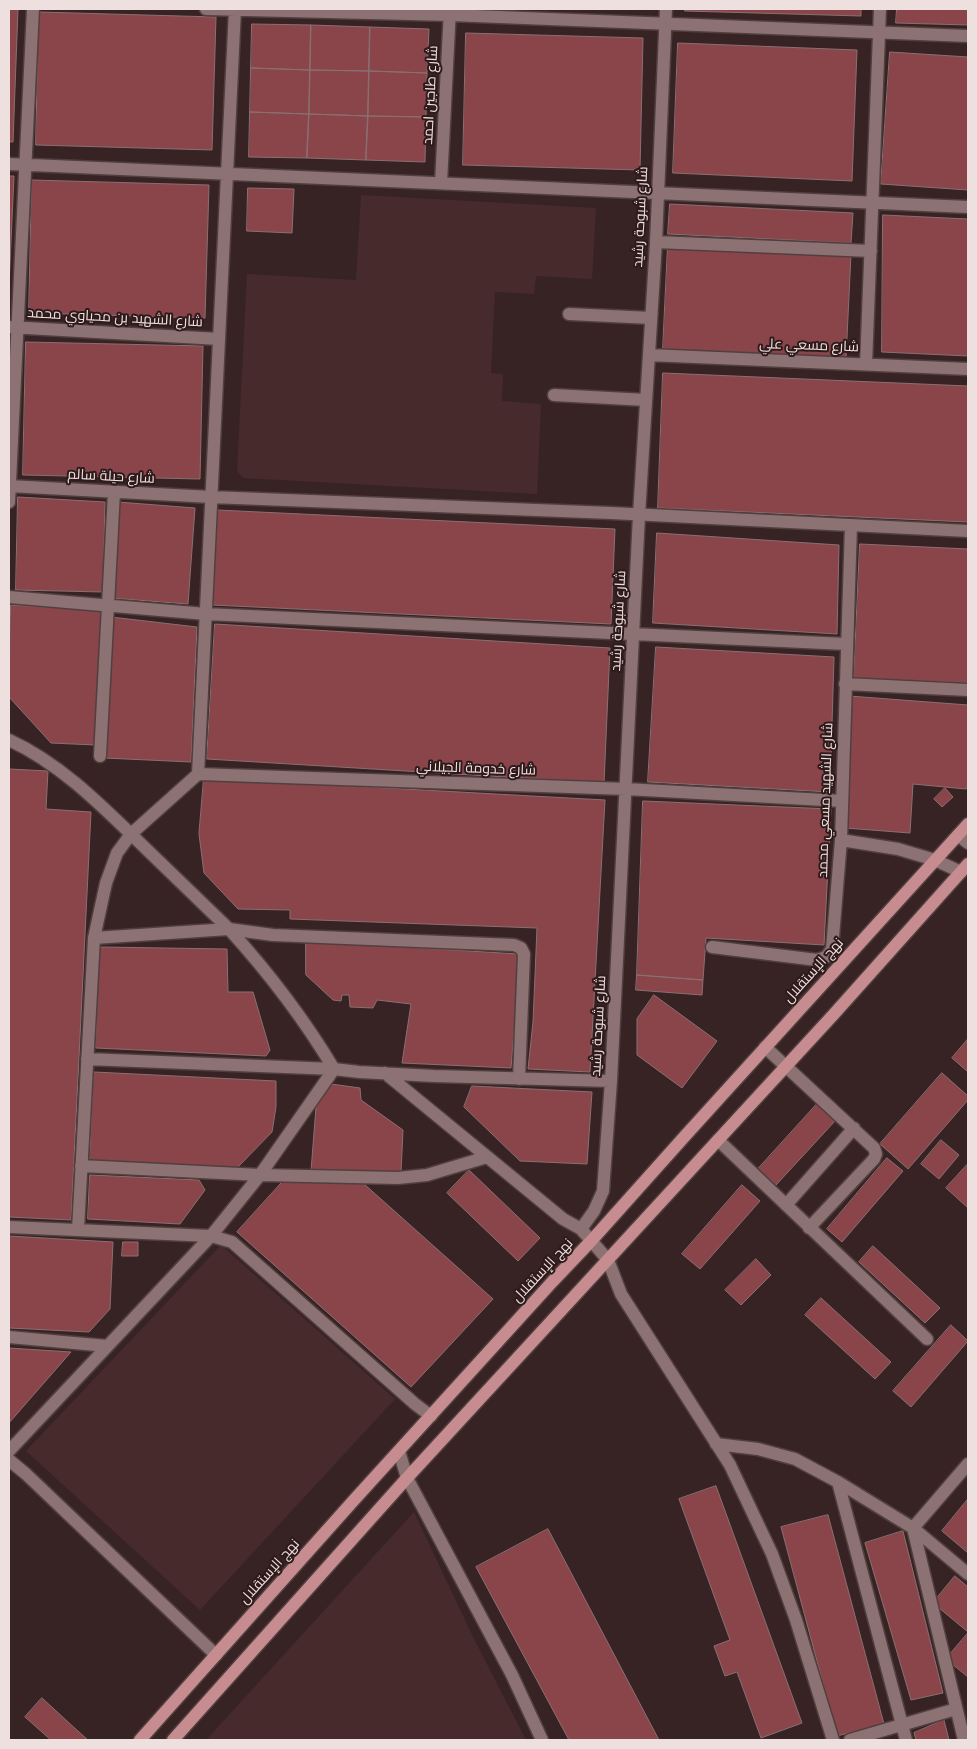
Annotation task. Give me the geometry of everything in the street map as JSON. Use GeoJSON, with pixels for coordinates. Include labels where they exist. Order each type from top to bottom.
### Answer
{"type":"FeatureCollection","features":[{"type":"Feature","properties":{"kind":"main road","name":"نهج الإستقلال"},"geometry":{"type":"LineString","coordinates":[[140,1740],[399,1451],[935,860],[963,839],[968,824]]}},
{"type":"Feature","properties":{"kind":"main road"},"geometry":{"type":"LineString","coordinates":[[173,1740],[407,1478],[786,1066],[965,868]]}},
{"type":"Feature","properties":{"kind":"street"},"geometry":{"type":"LineString","coordinates":[[9,502],[13,327],[25,165],[33,9]]}},
{"type":"Feature","properties":{"kind":"street"},"geometry":{"type":"LineString","coordinates":[[206,9],[450,12],[968,36]]}},
{"type":"Feature","properties":{"kind":"street","name":"شارع شبوحة رشيد"},"geometry":{"type":"LineString","coordinates":[[581,1229],[594,1211],[603,1191],[611,1082],[639,515],[656,242],[666,9]]}},
{"type":"Feature","properties":{"kind":"street"},"geometry":{"type":"LineString","coordinates":[[866,364],[880,9]]}},
{"type":"Feature","properties":{"kind":"street"},"geometry":{"type":"LineString","coordinates":[[78,1230],[94,938],[106,883],[117,853],[130,834],[198,774],[234,10]]}},
{"type":"Feature","properties":{"kind":"street","name":"شارع طاجين احمد"},"geometry":{"type":"LineString","coordinates":[[441,184],[450,12]]}},
{"type":"Feature","properties":{"kind":"street"},"geometry":{"type":"LineString","coordinates":[[9,164],[968,206]]}},
{"type":"Feature","properties":{"kind":"street"},"geometry":{"type":"LineString","coordinates":[[656,242],[871,251]]}},
{"type":"Feature","properties":{"kind":"street"},"geometry":{"type":"LineString","coordinates":[[569,314],[651,318]]}},
{"type":"Feature","properties":{"kind":"street","name":"شارع الشهيد بن محياوي محمد"},"geometry":{"type":"LineString","coordinates":[[13,327],[219,339]]}},
{"type":"Feature","properties":{"kind":"street","name":"شارع مسعي علي"},"geometry":{"type":"LineString","coordinates":[[649,355],[968,369]]}},
{"type":"Feature","properties":{"kind":"street"},"geometry":{"type":"LineString","coordinates":[[554,395],[646,400]]}},
{"type":"Feature","properties":{"kind":"street","name":"شارع حيلة سالم"},"geometry":{"type":"LineString","coordinates":[[9,486],[211,497],[968,531]]}},
{"type":"Feature","properties":{"kind":"street"},"geometry":{"type":"LineString","coordinates":[[100,756],[114,492]]}},
{"type":"Feature","properties":{"kind":"street","name":"شارع الشهيد مسعي محمد"},"geometry":{"type":"LineString","coordinates":[[712,947],[817,960],[826,958],[832,949],[841,840],[851,526]]}},
{"type":"Feature","properties":{"kind":"street"},"geometry":{"type":"LineString","coordinates":[[9,597],[206,614],[846,644]]}},
{"type":"Feature","properties":{"kind":"street"},"geometry":{"type":"LineString","coordinates":[[845,684],[968,690]]}},
{"type":"Feature","properties":{"kind":"street"},"geometry":{"type":"LineString","coordinates":[[9,740],[27,748],[67,776],[104,807],[229,929],[244,945],[311,1030],[334,1069]]}},
{"type":"Feature","properties":{"kind":"street","name":"شارع خدومة الجيلاني"},"geometry":{"type":"LineString","coordinates":[[198,774],[626,789],[842,801]]}},
{"type":"Feature","properties":{"kind":"street"},"geometry":{"type":"LineString","coordinates":[[841,840],[898,849],[965,868]]}},
{"type":"Feature","properties":{"kind":"street"},"geometry":{"type":"LineString","coordinates":[[94,938],[229,929],[273,935],[514,945],[521,948],[524,954],[519,1079]]}},
{"type":"Feature","properties":{"kind":"street"},"geometry":{"type":"LineString","coordinates":[[765,1047],[854,1128],[874,1148],[876,1154],[874,1159],[809,1228]]}},
{"type":"Feature","properties":{"kind":"street"},"geometry":{"type":"LineString","coordinates":[[87,1060],[611,1082]]}},
{"type":"Feature","properties":{"kind":"street"},"geometry":{"type":"LineString","coordinates":[[9,1451],[212,1236],[260,1174],[334,1069]]}},
{"type":"Feature","properties":{"kind":"street"},"geometry":{"type":"LineString","coordinates":[[385,1073],[563,1219],[581,1229],[608,1260],[621,1294],[730,1465],[772,1554],[796,1620],[833,1740]]}},
{"type":"Feature","properties":{"kind":"street"},"geometry":{"type":"LineString","coordinates":[[786,1205],[854,1128]]}},
{"type":"Feature","properties":{"kind":"street"},"geometry":{"type":"LineString","coordinates":[[718,1140],[927,1339]]}},
{"type":"Feature","properties":{"kind":"street"},"geometry":{"type":"LineString","coordinates":[[81,1166],[398,1178],[427,1175],[487,1157]]}},
{"type":"Feature","properties":{"kind":"street"},"geometry":{"type":"LineString","coordinates":[[9,1227],[212,1236],[232,1242],[431,1416]]}},
{"type":"Feature","properties":{"kind":"street"},"geometry":{"type":"LineString","coordinates":[[9,1336],[108,1346]]}},
{"type":"Feature","properties":{"kind":"street"},"geometry":{"type":"LineString","coordinates":[[716,1444],[758,1449],[795,1459],[838,1482],[913,1528],[968,1574]]}},
{"type":"Feature","properties":{"kind":"street"},"geometry":{"type":"LineString","coordinates":[[399,1451],[407,1478],[512,1675],[542,1740]]}},
{"type":"Feature","properties":{"kind":"street"},"geometry":{"type":"LineString","coordinates":[[9,1460],[33,1480],[216,1654]]}},
{"type":"Feature","properties":{"kind":"street"},"geometry":{"type":"LineString","coordinates":[[913,1528],[968,1464]]}},
{"type":"Feature","properties":{"kind":"street"},"geometry":{"type":"LineString","coordinates":[[838,1482],[906,1740]]}},
{"type":"Feature","properties":{"kind":"street"},"geometry":{"type":"LineString","coordinates":[[913,1528],[964,1740]]}},
{"type":"Feature","properties":{"kind":"street"},"geometry":{"type":"LineString","coordinates":[[850,1740],[956,1709]]}},
{"type":"Feature","properties":{"kind":"shaded area"},"geometry":{"type":"Polygon","coordinates":[[[361,195],[596,208],[592,279],[536,276],[534,294],[495,292],[491,373],[503,374],[502,401],[541,404],[537,494],[243,478],[237,471],[247,274],[356,280],[361,195]]]}},
{"type":"Feature","properties":{"kind":"shaded area"},"geometry":{"type":"Polygon","coordinates":[[[221,1245],[395,1399],[200,1610],[26,1451],[221,1245]]]}},
{"type":"Feature","properties":{"kind":"shaded area"},"geometry":{"type":"Polygon","coordinates":[[[414,1512],[473,1637],[526,1740],[206,1740],[414,1512]]]}},
{"type":"Feature","properties":{"kind":"building"},"geometry":{"type":"Polygon","coordinates":[[[9,9],[18,9],[13,142],[9,142],[9,9]]]}},
{"type":"Feature","properties":{"kind":"building"},"geometry":{"type":"Polygon","coordinates":[[[685,9],[861,9],[861,16],[685,11],[685,9]]]}},
{"type":"Feature","properties":{"kind":"building"},"geometry":{"type":"Polygon","coordinates":[[[897,9],[968,9],[968,25],[896,23],[897,9]]]}},
{"type":"Feature","properties":{"kind":"building"},"geometry":{"type":"Polygon","coordinates":[[[39,12],[216,17],[212,150],[36,145],[39,12]]]}},
{"type":"Feature","properties":{"kind":"building"},"geometry":{"type":"Polygon","coordinates":[[[252,24],[311,25],[310,70],[251,68],[252,24]]]}},
{"type":"Feature","properties":{"kind":"building"},"geometry":{"type":"Polygon","coordinates":[[[311,25],[370,27],[369,71],[310,70],[311,25]]]}},
{"type":"Feature","properties":{"kind":"building"},"geometry":{"type":"Polygon","coordinates":[[[370,27],[429,29],[427,73],[369,71],[370,27]]]}},
{"type":"Feature","properties":{"kind":"building"},"geometry":{"type":"Polygon","coordinates":[[[466,33],[643,38],[640,170],[463,165],[466,33]]]}},
{"type":"Feature","properties":{"kind":"building"},"geometry":{"type":"Polygon","coordinates":[[[678,43],[857,50],[852,181],[673,173],[678,43]]]}},
{"type":"Feature","properties":{"kind":"building"},"geometry":{"type":"Polygon","coordinates":[[[890,52],[968,57],[968,190],[881,184],[890,52]]]}},
{"type":"Feature","properties":{"kind":"building"},"geometry":{"type":"Polygon","coordinates":[[[251,68],[310,70],[309,114],[250,112],[251,68]]]}},
{"type":"Feature","properties":{"kind":"building"},"geometry":{"type":"Polygon","coordinates":[[[310,70],[369,71],[368,116],[309,114],[310,70]]]}},
{"type":"Feature","properties":{"kind":"building"},"geometry":{"type":"Polygon","coordinates":[[[369,71],[427,73],[426,117],[368,116],[369,71]]]}},
{"type":"Feature","properties":{"kind":"building"},"geometry":{"type":"Polygon","coordinates":[[[250,112],[309,114],[307,158],[249,157],[250,112]]]}},
{"type":"Feature","properties":{"kind":"building"},"geometry":{"type":"Polygon","coordinates":[[[309,114],[368,116],[366,160],[307,158],[309,114]]]}},
{"type":"Feature","properties":{"kind":"building"},"geometry":{"type":"Polygon","coordinates":[[[368,116],[426,117],[425,162],[366,160],[368,116]]]}},
{"type":"Feature","properties":{"kind":"building"},"geometry":{"type":"Polygon","coordinates":[[[9,176],[14,176],[9,286],[9,176]]]}},
{"type":"Feature","properties":{"kind":"building"},"geometry":{"type":"Polygon","coordinates":[[[32,180],[209,185],[205,318],[29,313],[32,180]]]}},
{"type":"Feature","properties":{"kind":"building"},"geometry":{"type":"Polygon","coordinates":[[[248,188],[294,189],[292,233],[247,231],[248,188]]]}},
{"type":"Feature","properties":{"kind":"building"},"geometry":{"type":"Polygon","coordinates":[[[670,204],[853,213],[851,243],[668,234],[670,204]]]}},
{"type":"Feature","properties":{"kind":"building"},"geometry":{"type":"Polygon","coordinates":[[[883,215],[968,219],[968,356],[882,352],[883,215]]]}},
{"type":"Feature","properties":{"kind":"building"},"geometry":{"type":"Polygon","coordinates":[[[668,245],[851,254],[846,358],[663,349],[668,245]]]}},
{"type":"Feature","properties":{"kind":"building"},"geometry":{"type":"Polygon","coordinates":[[[26,342],[203,346],[200,479],[23,475],[26,342]]]}},
{"type":"Feature","properties":{"kind":"building"},"geometry":{"type":"Polygon","coordinates":[[[663,373],[968,386],[968,522],[658,508],[663,373]]]}},
{"type":"Feature","properties":{"kind":"building"},"geometry":{"type":"Polygon","coordinates":[[[18,497],[105,502],[103,592],[16,590],[18,497]]]}},
{"type":"Feature","properties":{"kind":"building"},"geometry":{"type":"Polygon","coordinates":[[[118,502],[195,508],[188,604],[110,598],[118,502]]]}},
{"type":"Feature","properties":{"kind":"building"},"geometry":{"type":"Polygon","coordinates":[[[217,510],[615,529],[611,624],[212,605],[217,510]]]}},
{"type":"Feature","properties":{"kind":"building"},"geometry":{"type":"Polygon","coordinates":[[[657,533],[839,545],[837,634],[653,623],[657,533]]]}},
{"type":"Feature","properties":{"kind":"building"},"geometry":{"type":"Polygon","coordinates":[[[860,544],[968,549],[968,683],[854,678],[860,544]]]}},
{"type":"Feature","properties":{"kind":"building"},"geometry":{"type":"Polygon","coordinates":[[[11,605],[101,610],[95,745],[51,743],[9,697],[11,605]]]}},
{"type":"Feature","properties":{"kind":"building"},"geometry":{"type":"Polygon","coordinates":[[[111,617],[197,627],[191,762],[104,758],[111,617]]]}},
{"type":"Feature","properties":{"kind":"building"},"geometry":{"type":"Polygon","coordinates":[[[215,624],[610,648],[604,783],[207,759],[215,624]]]}},
{"type":"Feature","properties":{"kind":"building"},"geometry":{"type":"Polygon","coordinates":[[[656,647],[834,657],[830,792],[648,782],[656,647]]]}},
{"type":"Feature","properties":{"kind":"building"},"geometry":{"type":"Polygon","coordinates":[[[849,696],[968,705],[968,786],[966,789],[913,784],[910,833],[845,828],[849,696]]]}},
{"type":"Feature","properties":{"kind":"building"},"geometry":{"type":"Polygon","coordinates":[[[9,769],[48,771],[46,809],[91,812],[71,1220],[9,1217],[9,769]]]}},
{"type":"Feature","properties":{"kind":"building"},"geometry":{"type":"Polygon","coordinates":[[[204,778],[605,800],[590,1072],[528,1069],[533,1022],[537,928],[290,919],[290,910],[238,909],[204,873],[199,834],[204,778]]]}},
{"type":"Feature","properties":{"kind":"building"},"geometry":{"type":"Polygon","coordinates":[[[945,788],[953,797],[942,807],[934,799],[945,788]]]}},
{"type":"Feature","properties":{"kind":"building"},"geometry":{"type":"Polygon","coordinates":[[[643,801],[831,809],[824,945],[706,938],[703,980],[637,975],[643,801]]]}},
{"type":"Feature","properties":{"kind":"building"},"geometry":{"type":"Polygon","coordinates":[[[306,941],[518,954],[511,1068],[402,1063],[411,1004],[377,1000],[373,1008],[350,1007],[349,995],[342,995],[341,1001],[333,1000],[306,975],[306,941]]]}},
{"type":"Feature","properties":{"kind":"building"},"geometry":{"type":"Polygon","coordinates":[[[100,947],[227,949],[228,992],[253,992],[270,1050],[266,1056],[96,1048],[100,947]]]}},
{"type":"Feature","properties":{"kind":"building"},"geometry":{"type":"Polygon","coordinates":[[[637,975],[703,980],[702,995],[636,990],[637,975]]]}},
{"type":"Feature","properties":{"kind":"building"},"geometry":{"type":"Polygon","coordinates":[[[654,995],[717,1041],[682,1088],[637,1055],[637,1019],[654,995]]]}},
{"type":"Feature","properties":{"kind":"building"},"geometry":{"type":"Polygon","coordinates":[[[968,1039],[968,1072],[952,1058],[968,1039]]]}},
{"type":"Feature","properties":{"kind":"building"},"geometry":{"type":"Polygon","coordinates":[[[94,1072],[276,1081],[276,1107],[272,1132],[236,1169],[90,1161],[94,1072]]]}},
{"type":"Feature","properties":{"kind":"building"},"geometry":{"type":"Polygon","coordinates":[[[942,1073],[968,1096],[968,1100],[908,1169],[880,1144],[942,1073]]]}},
{"type":"Feature","properties":{"kind":"building"},"geometry":{"type":"Polygon","coordinates":[[[331,1084],[360,1088],[361,1100],[403,1130],[401,1173],[311,1171],[316,1107],[331,1084]]]}},
{"type":"Feature","properties":{"kind":"building"},"geometry":{"type":"Polygon","coordinates":[[[472,1086],[592,1092],[587,1164],[520,1161],[464,1107],[472,1086]]]}},
{"type":"Feature","properties":{"kind":"building"},"geometry":{"type":"Polygon","coordinates":[[[817,1104],[835,1121],[776,1185],[758,1169],[817,1104]]]}},
{"type":"Feature","properties":{"kind":"building"},"geometry":{"type":"Polygon","coordinates":[[[941,1140],[959,1155],[939,1179],[921,1164],[941,1140]]]}},
{"type":"Feature","properties":{"kind":"building"},"geometry":{"type":"Polygon","coordinates":[[[887,1158],[903,1171],[842,1242],[827,1229],[887,1158]]]}},
{"type":"Feature","properties":{"kind":"building"},"geometry":{"type":"Polygon","coordinates":[[[967,1165],[968,1205],[967,1207],[946,1188],[967,1165]]]}},
{"type":"Feature","properties":{"kind":"building"},"geometry":{"type":"Polygon","coordinates":[[[469,1170],[540,1238],[518,1261],[447,1193],[469,1170]]]}},
{"type":"Feature","properties":{"kind":"building"},"geometry":{"type":"Polygon","coordinates":[[[90,1175],[199,1180],[205,1190],[180,1224],[88,1219],[90,1175]]]}},
{"type":"Feature","properties":{"kind":"building"},"geometry":{"type":"Polygon","coordinates":[[[285,1179],[363,1183],[493,1299],[411,1387],[237,1232],[285,1179]]]}},
{"type":"Feature","properties":{"kind":"building"},"geometry":{"type":"Polygon","coordinates":[[[742,1185],[760,1201],[700,1269],[682,1254],[742,1185]]]}},
{"type":"Feature","properties":{"kind":"building"},"geometry":{"type":"Polygon","coordinates":[[[9,1236],[113,1242],[110,1309],[89,1332],[9,1328],[9,1236]]]}},
{"type":"Feature","properties":{"kind":"building"},"geometry":{"type":"Polygon","coordinates":[[[123,1242],[138,1242],[138,1256],[122,1256],[123,1242]]]}},
{"type":"Feature","properties":{"kind":"building"},"geometry":{"type":"Polygon","coordinates":[[[873,1246],[940,1308],[925,1323],[859,1262],[873,1246]]]}},
{"type":"Feature","properties":{"kind":"building"},"geometry":{"type":"Polygon","coordinates":[[[756,1259],[771,1275],[741,1305],[725,1290],[756,1259]]]}},
{"type":"Feature","properties":{"kind":"building"},"geometry":{"type":"Polygon","coordinates":[[[821,1298],[891,1362],[875,1379],[805,1315],[821,1298]]]}},
{"type":"Feature","properties":{"kind":"building"},"geometry":{"type":"Polygon","coordinates":[[[951,1325],[968,1341],[911,1407],[893,1391],[951,1325]]]}},
{"type":"Feature","properties":{"kind":"building"},"geometry":{"type":"Polygon","coordinates":[[[9,1348],[71,1352],[9,1423],[9,1348]]]}},
{"type":"Feature","properties":{"kind":"building"},"geometry":{"type":"Polygon","coordinates":[[[716,1486],[802,1723],[761,1738],[737,1672],[725,1676],[714,1646],[730,1640],[679,1499],[716,1486]]]}},
{"type":"Feature","properties":{"kind":"building"},"geometry":{"type":"Polygon","coordinates":[[[968,1499],[968,1553],[942,1531],[968,1499]]]}},
{"type":"Feature","properties":{"kind":"building"},"geometry":{"type":"Polygon","coordinates":[[[828,1515],[884,1724],[837,1736],[781,1527],[828,1515]]]}},
{"type":"Feature","properties":{"kind":"building"},"geometry":{"type":"Polygon","coordinates":[[[548,1529],[659,1740],[569,1740],[476,1567],[548,1529]]]}},
{"type":"Feature","properties":{"kind":"building"},"geometry":{"type":"Polygon","coordinates":[[[903,1531],[943,1693],[911,1700],[865,1543],[903,1531]]]}},
{"type":"Feature","properties":{"kind":"building"},"geometry":{"type":"Polygon","coordinates":[[[955,1576],[968,1587],[968,1632],[933,1603],[955,1576]]]}},
{"type":"Feature","properties":{"kind":"building"},"geometry":{"type":"Polygon","coordinates":[[[968,1633],[968,1677],[946,1659],[968,1633]]]}},
{"type":"Feature","properties":{"kind":"building"},"geometry":{"type":"Polygon","coordinates":[[[42,1698],[88,1740],[51,1740],[25,1717],[42,1698]]]}},
{"type":"Feature","properties":{"kind":"building"},"geometry":{"type":"Polygon","coordinates":[[[944,1720],[949,1740],[916,1740],[914,1733],[944,1720]]]}}]}
